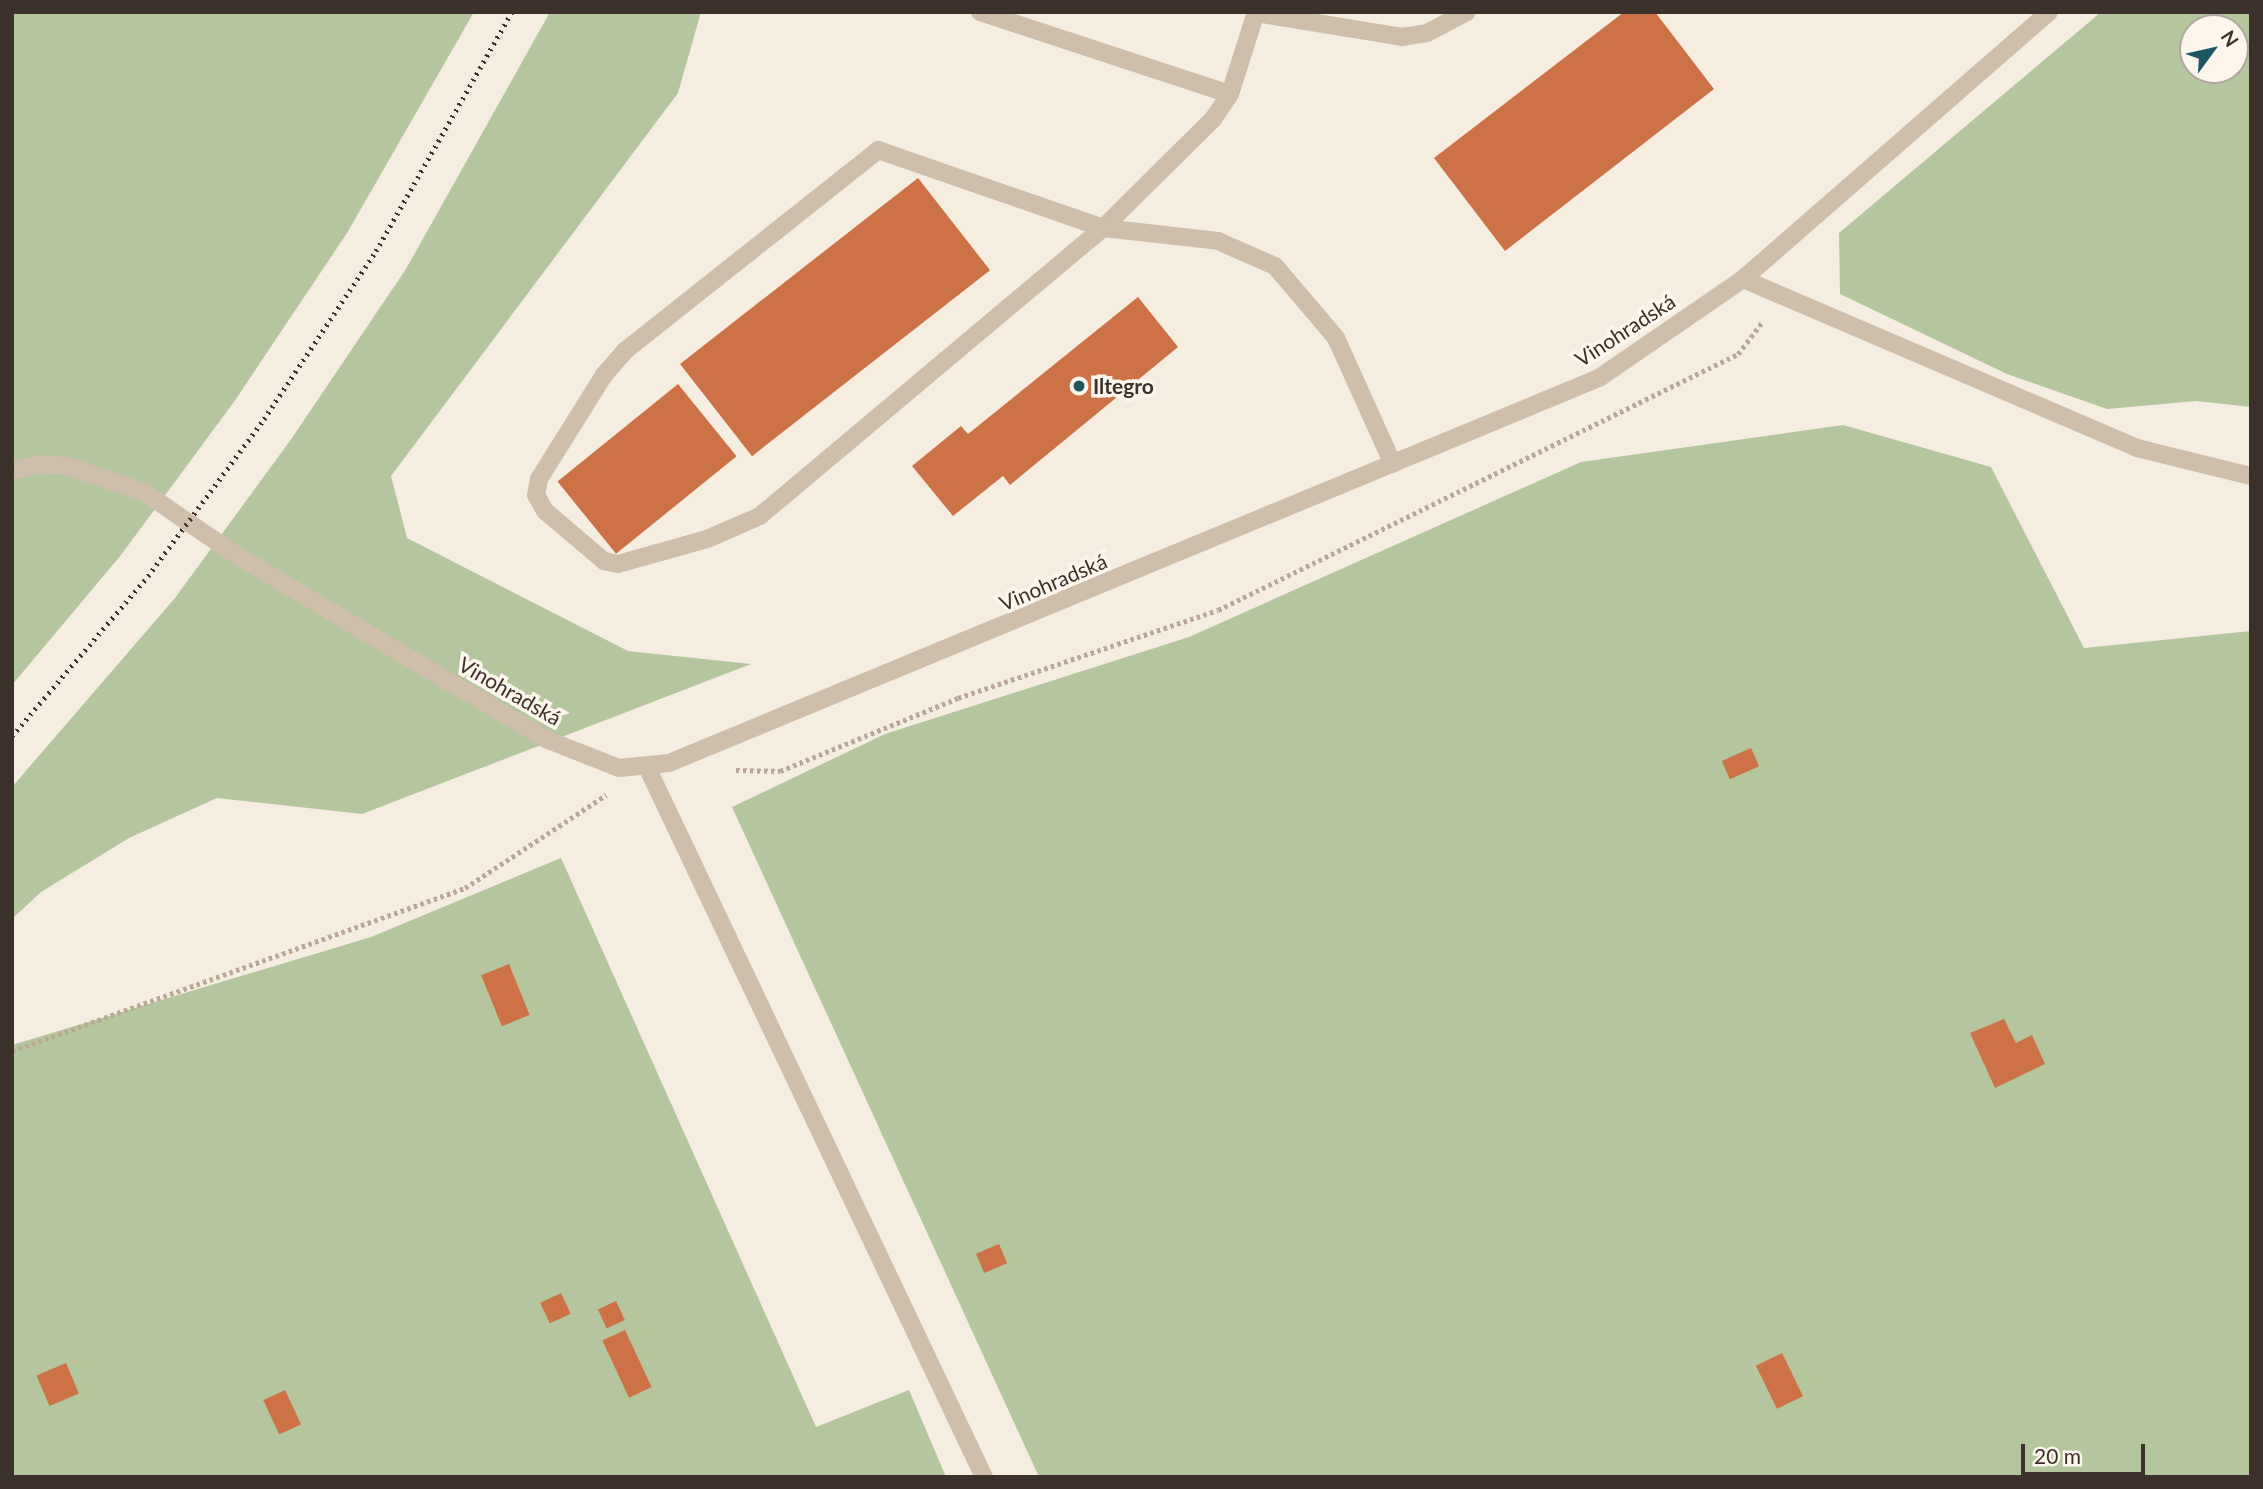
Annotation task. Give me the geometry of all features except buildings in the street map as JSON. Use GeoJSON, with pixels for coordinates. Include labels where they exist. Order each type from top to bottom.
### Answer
{"type":"FeatureCollection","features":[{"type":"Feature","properties":{"kind":"street"},"geometry":{"type":"LineString","coordinates":[[980,12],[1230,94]]}},
{"type":"Feature","properties":{"kind":"street"},"geometry":{"type":"LineString","coordinates":[[1393,464],[1336,338],[1275,266],[1218,241],[1103,228],[1068,220],[888,151],[867,154],[613,363],[539,480],[539,503],[611,563],[745,524],[780,501],[1103,228],[1201,134],[1230,94],[1256,13],[1402,37],[1427,33],[1466,12]]}},
{"type":"Feature","properties":{"kind":"street","name":"Vinohradská"},"geometry":{"type":"LineString","coordinates":[[12,471],[40,464],[67,466],[144,492],[236,555],[548,740],[609,765],[648,767],[712,750],[1599,378],[1743,279],[2049,12]]}},
{"type":"Feature","properties":{"kind":"street"},"geometry":{"type":"LineString","coordinates":[[1743,279],[2137,448],[2251,476]]}},
{"type":"Feature","properties":{"kind":"street"},"geometry":{"type":"LineString","coordinates":[[648,767],[984,1477]]}},
{"type":"Feature","properties":{"kind":"path"},"geometry":{"type":"LineString","coordinates":[[727,769],[780,771],[958,698],[1218,610],[1738,354],[1783,295]]}},
{"type":"Feature","properties":{"kind":"path"},"geometry":{"type":"LineString","coordinates":[[12,1051],[465,888],[648,767]]}},
{"type":"Feature","properties":{"kind":"green space"},"geometry":{"type":"Polygon","coordinates":[[[12,12],[474,12],[347,233],[236,399],[121,555],[12,685],[12,12]]]}},
{"type":"Feature","properties":{"kind":"green space"},"geometry":{"type":"Polygon","coordinates":[[[550,12],[701,12],[678,93],[391,476],[407,538],[628,651],[751,664],[362,814],[217,798],[129,838],[41,892],[12,919],[12,787],[175,598],[292,438],[406,269],[550,12]]]}},
{"type":"Feature","properties":{"kind":"green space"},"geometry":{"type":"Polygon","coordinates":[[[2101,12],[2251,12],[2251,407],[2196,401],[2107,409],[2007,374],[1840,294],[1839,233],[2101,12]]]}},
{"type":"Feature","properties":{"kind":"green space"},"geometry":{"type":"Polygon","coordinates":[[[1843,425],[1991,467],[2084,648],[2251,631],[2251,1477],[1039,1477],[732,807],[885,734],[1189,637],[1581,462],[1843,425]]]}},
{"type":"Feature","properties":{"kind":"green space"},"geometry":{"type":"Polygon","coordinates":[[[561,858],[816,1427],[909,1390],[946,1477],[12,1477],[12,1045],[371,937],[561,858]]]}},
{"type":"Feature","properties":{"kind":"railway"},"geometry":{"type":"LineString","coordinates":[[12,736],[148,576],[264,419],[376,251],[512,12]]}},
{"type":"Feature","properties":{"kind":"place","name":"Iltegro"},"geometry":{"type":"Point","coordinates":[1079,386]}}]}
